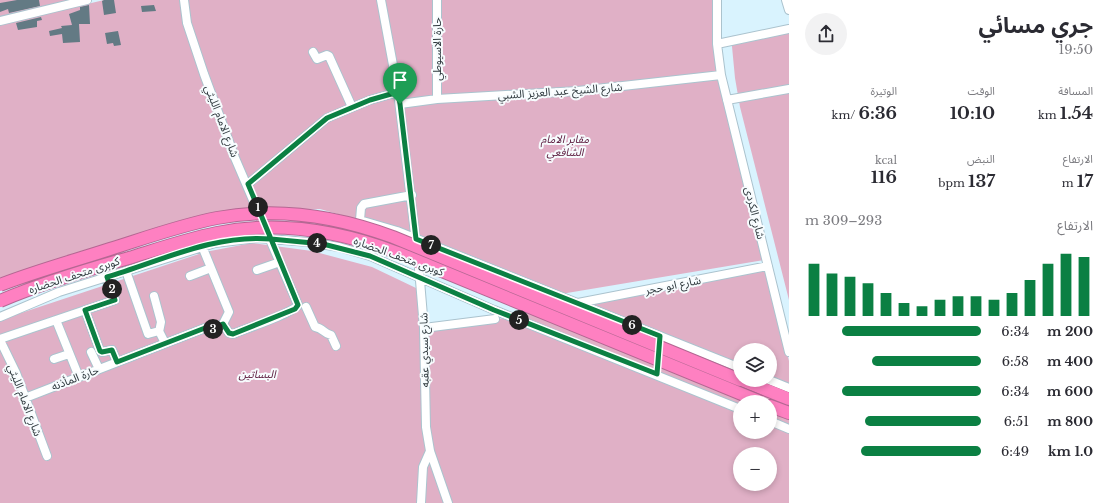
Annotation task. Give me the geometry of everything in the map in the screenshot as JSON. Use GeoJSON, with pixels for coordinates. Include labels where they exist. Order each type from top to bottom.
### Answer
{"type":"FeatureCollection","features":[{"type":"Feature","properties":{"kind":"highway","name":"كوبرى متحف الحضاره"},"geometry":{"type":"LineString","coordinates":[[0,284],[150,236],[217,218],[265,214],[314,216],[346,222],[393,237],[733,377]]}},
{"type":"Feature","properties":{"kind":"highway","name":"كوبرى متحف الحضاره"},"geometry":{"type":"LineString","coordinates":[[0,301],[78,273],[217,232],[269,227],[319,231],[351,237],[398,253],[744,395]]}},
{"type":"Feature","properties":{"kind":"highway","name":"كوبرى متحف الحضاره"},"geometry":{"type":"LineString","coordinates":[[759,387],[789,399]]}},
{"type":"Feature","properties":{"kind":"highway"},"geometry":{"type":"LineString","coordinates":[[777,409],[789,413]]}},
{"type":"Feature","properties":{"kind":"street"},"geometry":{"type":"LineString","coordinates":[[0,20],[87,0]]}},
{"type":"Feature","properties":{"kind":"street","name":"شارع الامام الليثي"},"geometry":{"type":"LineString","coordinates":[[184,0],[187,23],[204,74],[235,158],[248,184],[280,262],[315,327],[321,328],[326,334],[331,335],[336,346]]}},
{"type":"Feature","properties":{"kind":"street","name":"شارع سيدي عقبه"},"geometry":{"type":"LineString","coordinates":[[381,0],[400,104],[412,195],[424,328],[426,427],[430,451],[448,503]]}},
{"type":"Feature","properties":{"kind":"street","name":"حارة الاسيوطي"},"geometry":{"type":"LineString","coordinates":[[437,0],[437,99]]}},
{"type":"Feature","properties":{"kind":"street","name":"شارع الكردى"},"geometry":{"type":"LineString","coordinates":[[717,0],[717,44],[721,75],[789,352]]}},
{"type":"Feature","properties":{"kind":"street"},"geometry":{"type":"LineString","coordinates":[[786,0],[789,10]]}},
{"type":"Feature","properties":{"kind":"street"},"geometry":{"type":"LineString","coordinates":[[717,44],[789,29]]}},
{"type":"Feature","properties":{"kind":"street"},"geometry":{"type":"LineString","coordinates":[[313,52],[317,59],[327,55],[329,56],[352,107]]}},
{"type":"Feature","properties":{"kind":"street","name":"شارع الشيخ عبد العزيز الشبي"},"geometry":{"type":"LineString","coordinates":[[400,104],[437,99],[578,91],[721,75]]}},
{"type":"Feature","properties":{"kind":"street"},"geometry":{"type":"LineString","coordinates":[[727,100],[789,89]]}},
{"type":"Feature","properties":{"kind":"street"},"geometry":{"type":"LineString","coordinates":[[248,184],[316,125],[327,118],[370,100],[398,92]]}},
{"type":"Feature","properties":{"kind":"street"},"geometry":{"type":"LineString","coordinates":[[360,220],[361,208],[364,204],[412,195]]}},
{"type":"Feature","properties":{"kind":"street"},"geometry":{"type":"LineString","coordinates":[[0,284],[75,256],[182,223],[212,216],[259,211],[306,212],[360,220],[416,239],[733,365]]}},
{"type":"Feature","properties":{"kind":"street"},"geometry":{"type":"LineString","coordinates":[[0,317],[53,295],[202,246],[245,238],[323,244],[354,251],[420,277],[494,310],[733,406]]}},
{"type":"Feature","properties":{"kind":"street"},"geometry":{"type":"LineString","coordinates":[[202,246],[229,312],[223,324],[229,333],[233,334],[305,306]]}},
{"type":"Feature","properties":{"kind":"street"},"geometry":{"type":"LineString","coordinates":[[257,270],[280,262]]}},
{"type":"Feature","properties":{"kind":"street","name":"شارع ابو حجر"},"geometry":{"type":"LineString","coordinates":[[578,303],[768,266]]}},
{"type":"Feature","properties":{"kind":"street"},"geometry":{"type":"LineString","coordinates":[[190,276],[211,268]]}},
{"type":"Feature","properties":{"kind":"street"},"geometry":{"type":"LineString","coordinates":[[126,271],[148,334],[159,332]]}},
{"type":"Feature","properties":{"kind":"street"},"geometry":{"type":"LineString","coordinates":[[0,341],[115,300],[107,277]]}},
{"type":"Feature","properties":{"kind":"street"},"geometry":{"type":"LineString","coordinates":[[154,296],[161,322],[159,332],[165,343]]}},
{"type":"Feature","properties":{"kind":"street"},"geometry":{"type":"LineString","coordinates":[[85,310],[100,351],[112,350],[117,362]]}},
{"type":"Feature","properties":{"kind":"street"},"geometry":{"type":"LineString","coordinates":[[424,328],[494,319]]}},
{"type":"Feature","properties":{"kind":"street"},"geometry":{"type":"LineString","coordinates":[[56,320],[79,377]]}},
{"type":"Feature","properties":{"kind":"street","name":"حارة المأذنه"},"geometry":{"type":"LineString","coordinates":[[25,398],[205,328],[209,331],[223,324]]}},
{"type":"Feature","properties":{"kind":"street"},"geometry":{"type":"LineString","coordinates":[[660,336],[660,376]]}},
{"type":"Feature","properties":{"kind":"street"},"geometry":{"type":"LineString","coordinates":[[660,376],[668,340]]}},
{"type":"Feature","properties":{"kind":"street","name":"شارع الامام الليثي"},"geometry":{"type":"LineString","coordinates":[[0,341],[13,366],[47,456]]}},
{"type":"Feature","properties":{"kind":"street"},"geometry":{"type":"LineString","coordinates":[[91,352],[99,369]]}},
{"type":"Feature","properties":{"kind":"street"},"geometry":{"type":"LineString","coordinates":[[54,359],[69,354]]}},
{"type":"Feature","properties":{"kind":"street"},"geometry":{"type":"LineString","coordinates":[[777,383],[789,388]]}},
{"type":"Feature","properties":{"kind":"street"},"geometry":{"type":"LineString","coordinates":[[777,424],[789,429]]}},
{"type":"Feature","properties":{"kind":"street"},"geometry":{"type":"LineString","coordinates":[[421,503],[423,467],[430,451]]}},
{"type":"Feature","properties":{"kind":"green space"},"geometry":{"type":"Polygon","coordinates":[[[0,0],[77,0],[0,17],[0,0]]]}},
{"type":"Feature","properties":{"kind":"green space","name":"مقابر الامام الشافعي"},"geometry":{"type":"Polygon","coordinates":[[[104,0],[716,0],[716,48],[764,260],[549,296],[366,222],[320,209],[269,210],[46,263],[0,278],[0,25],[104,0]]]}},
{"type":"Feature","properties":{"kind":"green space"},"geometry":{"type":"Polygon","coordinates":[[[789,31],[789,300],[740,107],[735,78],[731,36],[789,31]]]}},
{"type":"Feature","properties":{"kind":"green space","name":"البساتين"},"geometry":{"type":"Polygon","coordinates":[[[252,243],[312,251],[372,267],[416,288],[422,333],[767,269],[789,361],[789,503],[0,503],[0,320],[205,252],[252,243]]]}},
{"type":"Feature","properties":{"kind":"building"},"geometry":{"type":"Polygon","coordinates":[[[17,0],[39,0],[40,6],[9,13],[8,9],[0,12],[0,3],[17,0]]]}},
{"type":"Feature","properties":{"kind":"building"},"geometry":{"type":"Polygon","coordinates":[[[114,0],[116,13],[104,15],[102,1],[114,0]]]}},
{"type":"Feature","properties":{"kind":"building"},"geometry":{"type":"Polygon","coordinates":[[[89,5],[90,24],[79,24],[80,42],[63,43],[62,34],[50,36],[49,31],[62,28],[61,26],[72,25],[69,14],[80,10],[80,7],[89,5]]]}},
{"type":"Feature","properties":{"kind":"building"},"geometry":{"type":"Polygon","coordinates":[[[154,5],[156,11],[142,12],[141,6],[154,5]]]}},
{"type":"Feature","properties":{"kind":"building"},"geometry":{"type":"Polygon","coordinates":[[[41,17],[42,20],[37,21],[37,27],[18,30],[16,23],[41,17]]]}},
{"type":"Feature","properties":{"kind":"building"},"geometry":{"type":"Polygon","coordinates":[[[118,31],[121,45],[114,46],[113,43],[107,44],[105,33],[118,31]]]}},
{"type":"Feature","properties":{"kind":"route"},"geometry":{"type":"LineString","coordinates":[[400,104],[398,92],[370,100],[327,118],[316,125],[248,184],[271,239],[245,238],[202,246],[107,277],[115,300],[85,310],[100,351],[112,350],[117,362],[205,328],[209,331],[223,324],[227,332],[233,334],[276,318],[283,313],[297,308],[298,305],[293,297],[271,239],[323,244],[370,256],[494,310],[657,374],[660,336],[416,239],[412,195],[400,104]]}}]}
